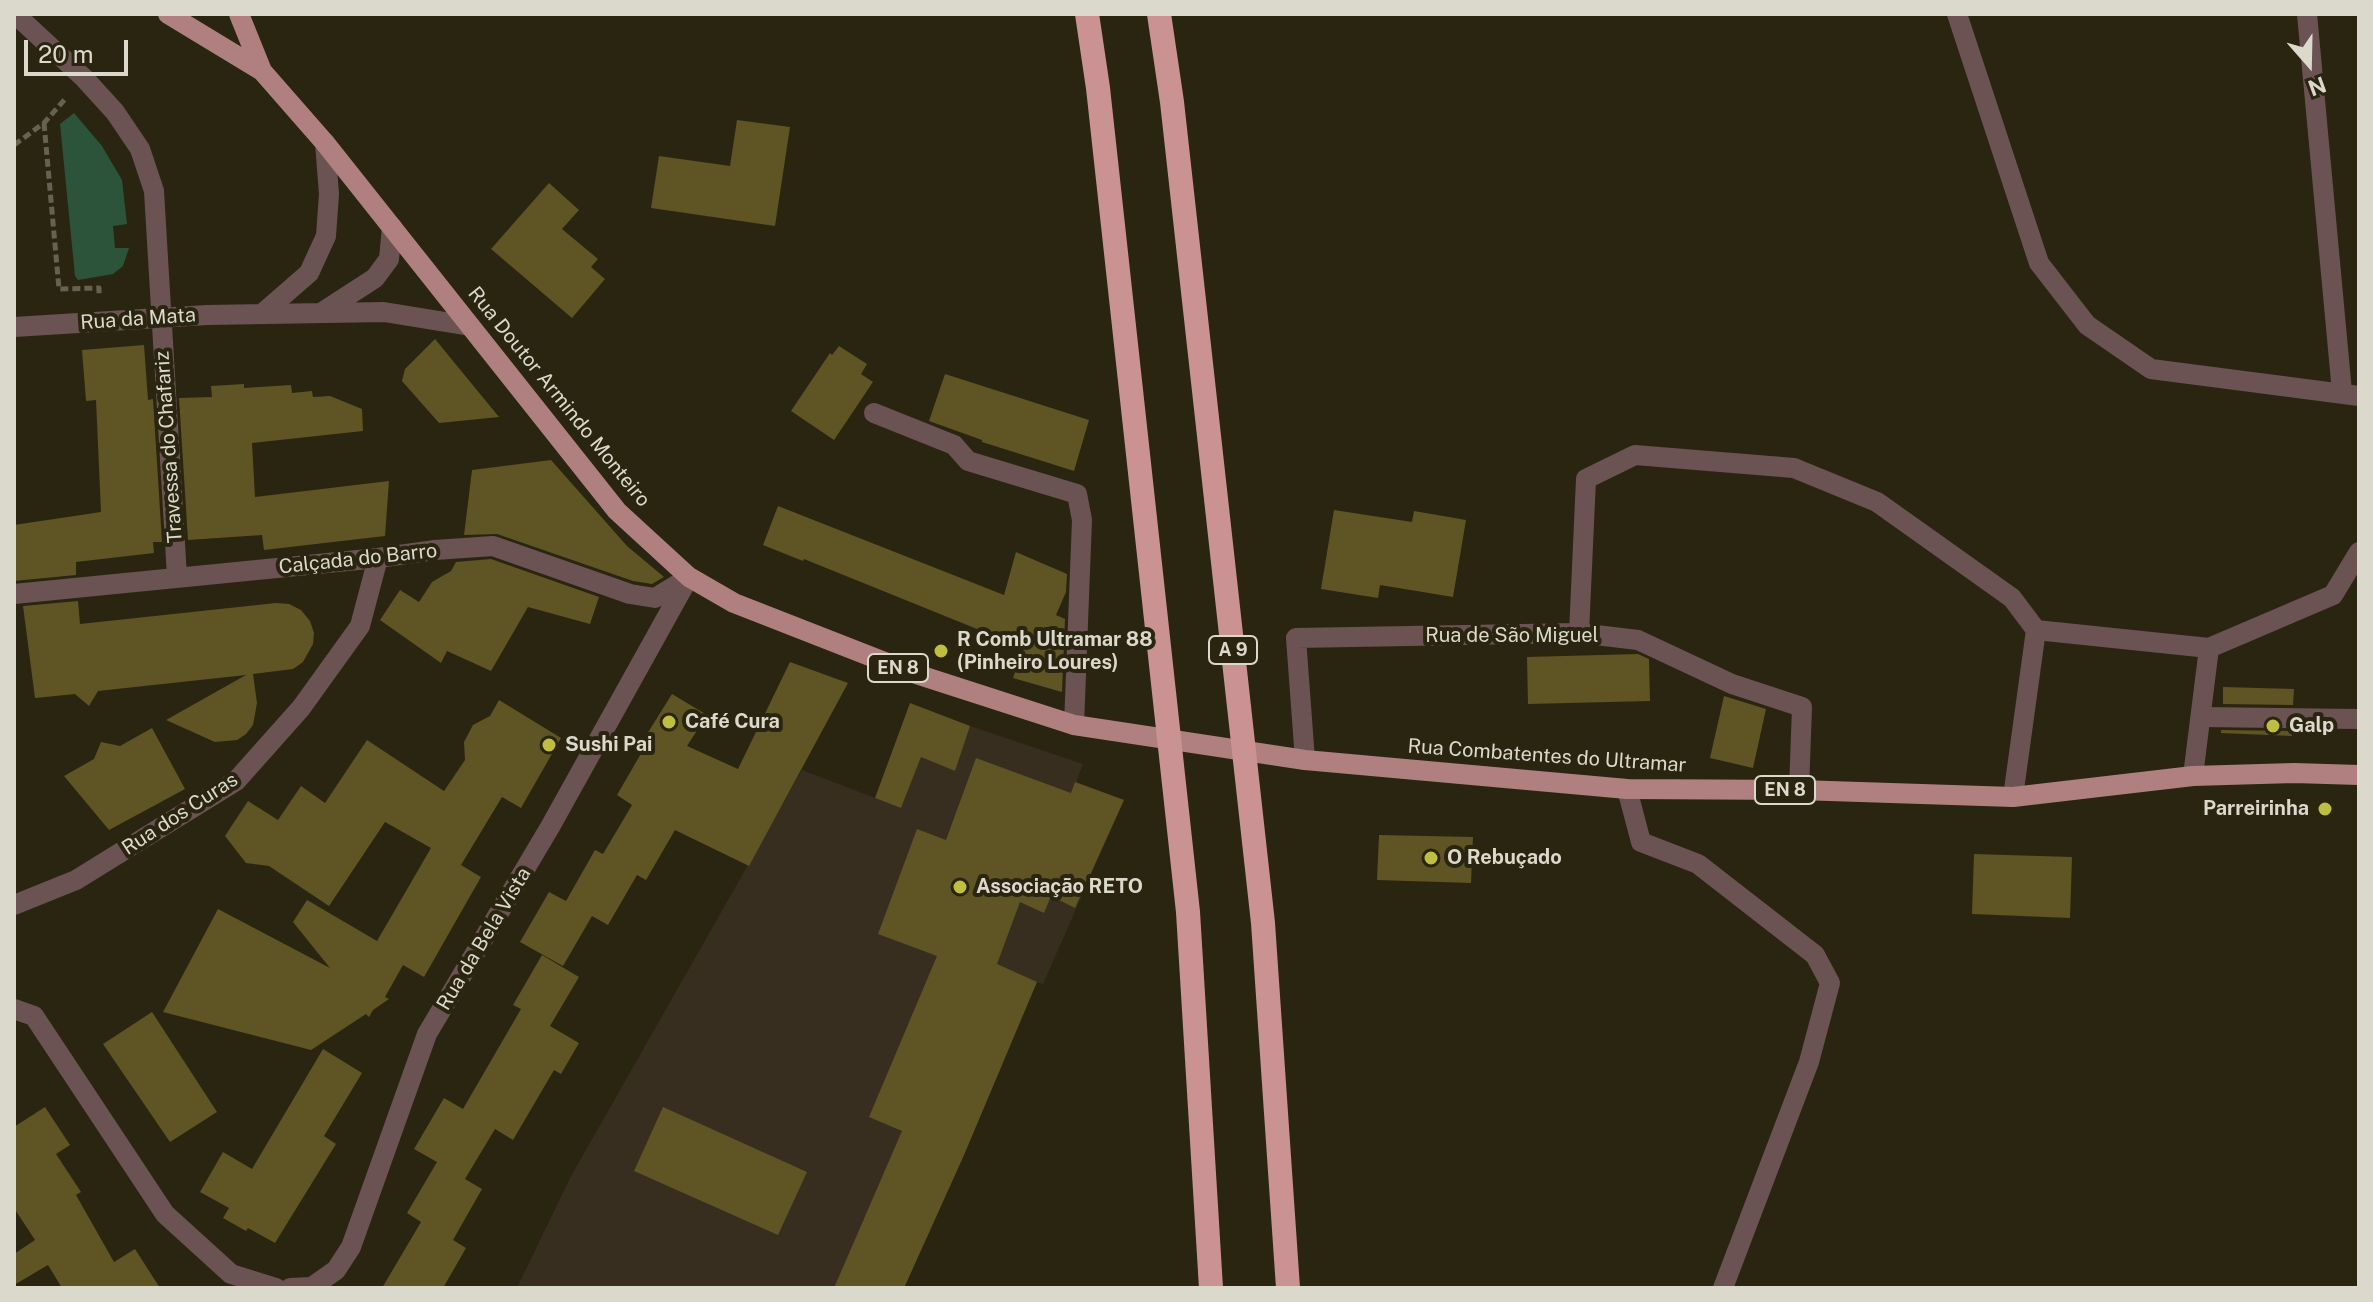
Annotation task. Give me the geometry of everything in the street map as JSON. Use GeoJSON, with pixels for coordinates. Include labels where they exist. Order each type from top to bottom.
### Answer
{"type":"FeatureCollection","features":[{"type":"Feature","properties":{"kind":"highway"},"geometry":{"type":"LineString","coordinates":[[1087,14],[1100,104],[1188,912],[1211,1288]]}},
{"type":"Feature","properties":{"kind":"highway","name":"A 9"},"geometry":{"type":"LineString","coordinates":[[1159,14],[1176,134],[1263,923],[1288,1288]]}},
{"type":"Feature","properties":{"kind":"main road","name":"Rua Doutor Armindo Monteiro"},"geometry":{"type":"LineString","coordinates":[[168,14],[262,71],[325,143],[617,511],[689,577],[734,603],[800,631],[913,673],[1074,725],[1213,745]]}},
{"type":"Feature","properties":{"kind":"main road","name":"Rua Doutor Armindo Monteiro"},"geometry":{"type":"LineString","coordinates":[[239,14],[262,71]]}},
{"type":"Feature","properties":{"kind":"main road","name":"Rua Combatentes do Ultramar"},"geometry":{"type":"LineString","coordinates":[[1213,745],[1305,760],[1627,789],[1799,790],[2013,797],[2193,776],[2359,775]]}},
{"type":"Feature","properties":{"kind":"street","name":"Travessa do Chafariz"},"geometry":{"type":"LineString","coordinates":[[15,14],[84,78],[115,112],[140,149],[154,191],[177,577]]}},
{"type":"Feature","properties":{"kind":"street"},"geometry":{"type":"LineString","coordinates":[[1957,14],[2039,263],[2087,325],[2151,369],[2350,394],[2307,14]]}},
{"type":"Feature","properties":{"kind":"street"},"geometry":{"type":"LineString","coordinates":[[263,313],[309,273],[326,236],[329,194],[325,143]]}},
{"type":"Feature","properties":{"kind":"street"},"geometry":{"type":"LineString","coordinates":[[321,313],[375,278],[389,259],[392,227]]}},
{"type":"Feature","properties":{"kind":"street","name":"Rua da Mata"},"geometry":{"type":"LineString","coordinates":[[14,327],[161,317],[384,312],[470,326]]}},
{"type":"Feature","properties":{"kind":"street"},"geometry":{"type":"LineString","coordinates":[[874,413],[954,445],[968,461],[1077,494],[1082,520],[1074,725]]}},
{"type":"Feature","properties":{"kind":"street"},"geometry":{"type":"LineString","coordinates":[[1579,633],[1586,479],[1635,455],[1794,468],[1877,502],[2012,598],[2036,630],[2013,797]]}},
{"type":"Feature","properties":{"kind":"street","name":"Calçada do Barro"},"geometry":{"type":"LineString","coordinates":[[14,594],[493,546],[630,594],[655,598],[689,577]]}},
{"type":"Feature","properties":{"kind":"street"},"geometry":{"type":"LineString","coordinates":[[2333,595],[2359,552]]}},
{"type":"Feature","properties":{"kind":"street","name":"Rua dos Curas"},"geometry":{"type":"LineString","coordinates":[[14,905],[76,880],[236,781],[301,708],[360,626],[378,558]]}},
{"type":"Feature","properties":{"kind":"street","name":"Rua da Bela Vista"},"geometry":{"type":"LineString","coordinates":[[290,1288],[312,1287],[336,1270],[351,1247],[427,1034],[550,827],[689,577]]}},
{"type":"Feature","properties":{"kind":"street"},"geometry":{"type":"LineString","coordinates":[[2036,630],[2209,648],[2359,584]]}},
{"type":"Feature","properties":{"kind":"street","name":"Rua de São Miguel"},"geometry":{"type":"LineString","coordinates":[[1305,760],[1296,638],[1579,633],[1638,640],[1732,684],[1802,707],[1799,790]]}},
{"type":"Feature","properties":{"kind":"street"},"geometry":{"type":"LineString","coordinates":[[2193,776],[2209,648]]}},
{"type":"Feature","properties":{"kind":"street"},"geometry":{"type":"LineString","coordinates":[[2201,717],[2359,719]]}},
{"type":"Feature","properties":{"kind":"street"},"geometry":{"type":"LineString","coordinates":[[1627,789],[1641,842],[1698,864],[1815,955],[1830,983],[1809,1062],[1723,1288]]}},
{"type":"Feature","properties":{"kind":"street"},"geometry":{"type":"LineString","coordinates":[[14,1009],[34,1016],[165,1214],[231,1274],[276,1288]]}},
{"type":"Feature","properties":{"kind":"path"},"geometry":{"type":"LineString","coordinates":[[14,145],[44,123],[84,78]]}},
{"type":"Feature","properties":{"kind":"path"},"geometry":{"type":"LineString","coordinates":[[44,123],[59,289],[99,288],[101,322]]}},
{"type":"Feature","properties":{"kind":"shaded area"},"geometry":{"type":"Polygon","coordinates":[[[970,726],[1083,764],[1076,782],[1124,800],[1043,984],[1036,982],[964,1155],[904,1288],[517,1288],[570,1178],[802,770],[901,808],[921,757],[955,771],[970,726]]]}},
{"type":"Feature","properties":{"kind":"green space"},"geometry":{"type":"Polygon","coordinates":[[[74,113],[102,146],[122,180],[127,224],[113,226],[115,248],[129,248],[123,266],[113,274],[78,280],[75,276],[60,124],[74,113]]]}},
{"type":"Feature","properties":{"kind":"building"},"geometry":{"type":"Polygon","coordinates":[[[737,120],[790,127],[775,226],[651,208],[659,156],[730,166],[737,120]]]}},
{"type":"Feature","properties":{"kind":"building"},"geometry":{"type":"Polygon","coordinates":[[[549,183],[579,210],[562,229],[598,259],[591,267],[605,279],[572,318],[491,249],[549,183]]]}},
{"type":"Feature","properties":{"kind":"building"},"geometry":{"type":"Polygon","coordinates":[[[435,339],[499,417],[439,423],[402,381],[405,369],[435,339]]]}},
{"type":"Feature","properties":{"kind":"building"},"geometry":{"type":"Polygon","coordinates":[[[144,345],[148,400],[153,399],[162,542],[153,542],[154,553],[76,562],[76,575],[14,581],[14,525],[101,512],[96,400],[86,401],[82,350],[144,345]]]}},
{"type":"Feature","properties":{"kind":"building"},"geometry":{"type":"Polygon","coordinates":[[[839,346],[867,364],[861,374],[873,382],[834,440],[791,411],[830,353],[832,355],[839,346]]]}},
{"type":"Feature","properties":{"kind":"building"},"geometry":{"type":"Polygon","coordinates":[[[945,374],[1089,420],[1074,471],[982,442],[929,421],[945,374]]]}},
{"type":"Feature","properties":{"kind":"building"},"geometry":{"type":"Polygon","coordinates":[[[244,384],[244,388],[291,385],[292,393],[312,391],[313,397],[330,396],[362,409],[363,431],[252,443],[255,497],[389,481],[385,536],[264,550],[262,535],[188,540],[179,398],[212,397],[211,386],[244,384]]]}},
{"type":"Feature","properties":{"kind":"building"},"geometry":{"type":"Polygon","coordinates":[[[551,460],[627,546],[664,577],[652,584],[633,581],[497,534],[464,535],[472,470],[551,460]]]}},
{"type":"Feature","properties":{"kind":"building"},"geometry":{"type":"Polygon","coordinates":[[[778,506],[1004,595],[1016,552],[1067,574],[1066,592],[1056,615],[1065,619],[1062,692],[1013,678],[1024,648],[763,545],[778,506]]]}},
{"type":"Feature","properties":{"kind":"building"},"geometry":{"type":"Polygon","coordinates":[[[1334,510],[1412,522],[1414,511],[1466,520],[1453,597],[1380,585],[1378,598],[1321,589],[1334,510]]]}},
{"type":"Feature","properties":{"kind":"building"},"geometry":{"type":"Polygon","coordinates":[[[491,559],[599,597],[590,624],[528,607],[491,671],[447,651],[441,663],[380,620],[400,590],[419,602],[432,582],[451,571],[456,562],[491,559]]]}},
{"type":"Feature","properties":{"kind":"building"},"geometry":{"type":"Polygon","coordinates":[[[78,601],[80,624],[289,604],[301,610],[310,621],[314,633],[313,644],[303,662],[293,669],[253,674],[257,703],[253,725],[237,740],[215,742],[166,720],[246,675],[98,691],[89,706],[75,694],[35,698],[23,606],[78,601]]]}},
{"type":"Feature","properties":{"kind":"building"},"geometry":{"type":"Polygon","coordinates":[[[1638,654],[1649,659],[1650,701],[1528,704],[1527,657],[1638,654]]]}},
{"type":"Feature","properties":{"kind":"building"},"geometry":{"type":"Polygon","coordinates":[[[790,662],[848,683],[749,866],[675,830],[646,880],[637,875],[608,925],[592,916],[563,966],[520,942],[549,892],[566,901],[595,850],[603,854],[632,805],[617,795],[646,745],[642,742],[672,694],[707,715],[687,746],[738,769],[790,662]]]}},
{"type":"Feature","properties":{"kind":"building"},"geometry":{"type":"Polygon","coordinates":[[[2223,687],[2294,689],[2293,705],[2223,704],[2223,687]]]}},
{"type":"Feature","properties":{"kind":"building"},"geometry":{"type":"Polygon","coordinates":[[[1724,696],[1766,709],[1753,768],[1710,758],[1724,696]]]}},
{"type":"Feature","properties":{"kind":"building"},"geometry":{"type":"Polygon","coordinates":[[[499,700],[561,738],[521,808],[502,797],[461,865],[481,877],[424,977],[403,965],[385,997],[389,999],[373,1010],[369,1017],[366,1014],[311,1050],[163,1012],[218,909],[330,968],[293,922],[307,900],[377,941],[431,848],[385,822],[329,906],[269,866],[246,863],[225,836],[248,801],[278,820],[301,786],[325,803],[367,740],[444,791],[465,760],[464,742],[473,725],[490,716],[499,700]]]}},
{"type":"Feature","properties":{"kind":"building"},"geometry":{"type":"Polygon","coordinates":[[[910,703],[970,726],[955,771],[921,757],[901,808],[875,798],[910,703]]]}},
{"type":"Feature","properties":{"kind":"building"},"geometry":{"type":"Polygon","coordinates":[[[152,728],[185,789],[109,830],[64,776],[94,759],[101,742],[120,746],[152,728]]]}},
{"type":"Feature","properties":{"kind":"building"},"geometry":{"type":"Polygon","coordinates":[[[2221,730],[2292,731],[2292,736],[2221,733],[2221,730]]]}},
{"type":"Feature","properties":{"kind":"building"},"geometry":{"type":"Polygon","coordinates":[[[976,758],[1071,793],[1075,782],[1124,800],[1075,908],[1051,896],[1044,913],[1020,902],[997,964],[1037,982],[904,1288],[834,1288],[902,1131],[869,1117],[937,956],[878,934],[917,829],[946,840],[976,758]]]}},
{"type":"Feature","properties":{"kind":"building"},"geometry":{"type":"Polygon","coordinates":[[[1379,835],[1473,837],[1471,883],[1377,880],[1379,835]]]}},
{"type":"Feature","properties":{"kind":"building"},"geometry":{"type":"Polygon","coordinates":[[[1974,854],[2072,857],[2070,918],[1972,914],[1974,854]]]}},
{"type":"Feature","properties":{"kind":"building"},"geometry":{"type":"Polygon","coordinates":[[[542,955],[579,977],[550,1026],[579,1043],[561,1074],[554,1070],[513,1140],[495,1129],[465,1179],[482,1189],[453,1240],[466,1248],[443,1288],[382,1288],[421,1222],[407,1213],[437,1162],[414,1149],[444,1098],[463,1109],[521,1009],[513,1005],[542,955]]]}},
{"type":"Feature","properties":{"kind":"building"},"geometry":{"type":"Polygon","coordinates":[[[152,1012],[217,1112],[170,1142],[103,1044],[152,1012]]]}},
{"type":"Feature","properties":{"kind":"building"},"geometry":{"type":"Polygon","coordinates":[[[323,1049],[362,1073],[324,1136],[336,1144],[275,1243],[223,1218],[229,1208],[200,1192],[223,1152],[252,1169],[323,1049]]]}},
{"type":"Feature","properties":{"kind":"building"},"geometry":{"type":"Polygon","coordinates":[[[45,1107],[70,1145],[56,1154],[81,1192],[76,1195],[114,1262],[135,1249],[160,1288],[62,1288],[48,1265],[14,1285],[14,1254],[35,1240],[14,1208],[14,1127],[45,1107]]]}},
{"type":"Feature","properties":{"kind":"building"},"geometry":{"type":"Polygon","coordinates":[[[663,1107],[807,1172],[778,1235],[634,1171],[663,1107]]]}},
{"type":"Feature","properties":{"kind":"place","name":"R Comb Ultramar 88 (Pinheiro Loures)"},"geometry":{"type":"Point","coordinates":[941,651]}},
{"type":"Feature","properties":{"kind":"place","name":"Café Cura"},"geometry":{"type":"Point","coordinates":[669,722]}},
{"type":"Feature","properties":{"kind":"place","name":"Galp"},"geometry":{"type":"Point","coordinates":[2273,726]}},
{"type":"Feature","properties":{"kind":"place","name":"Sushi Pai"},"geometry":{"type":"Point","coordinates":[549,745]}},
{"type":"Feature","properties":{"kind":"place","name":"Parreirinha"},"geometry":{"type":"Point","coordinates":[2325,809]}},
{"type":"Feature","properties":{"kind":"place","name":"O Rebuçado"},"geometry":{"type":"Point","coordinates":[1431,858]}},
{"type":"Feature","properties":{"kind":"place","name":"Associação RETO"},"geometry":{"type":"Point","coordinates":[960,887]}}]}
